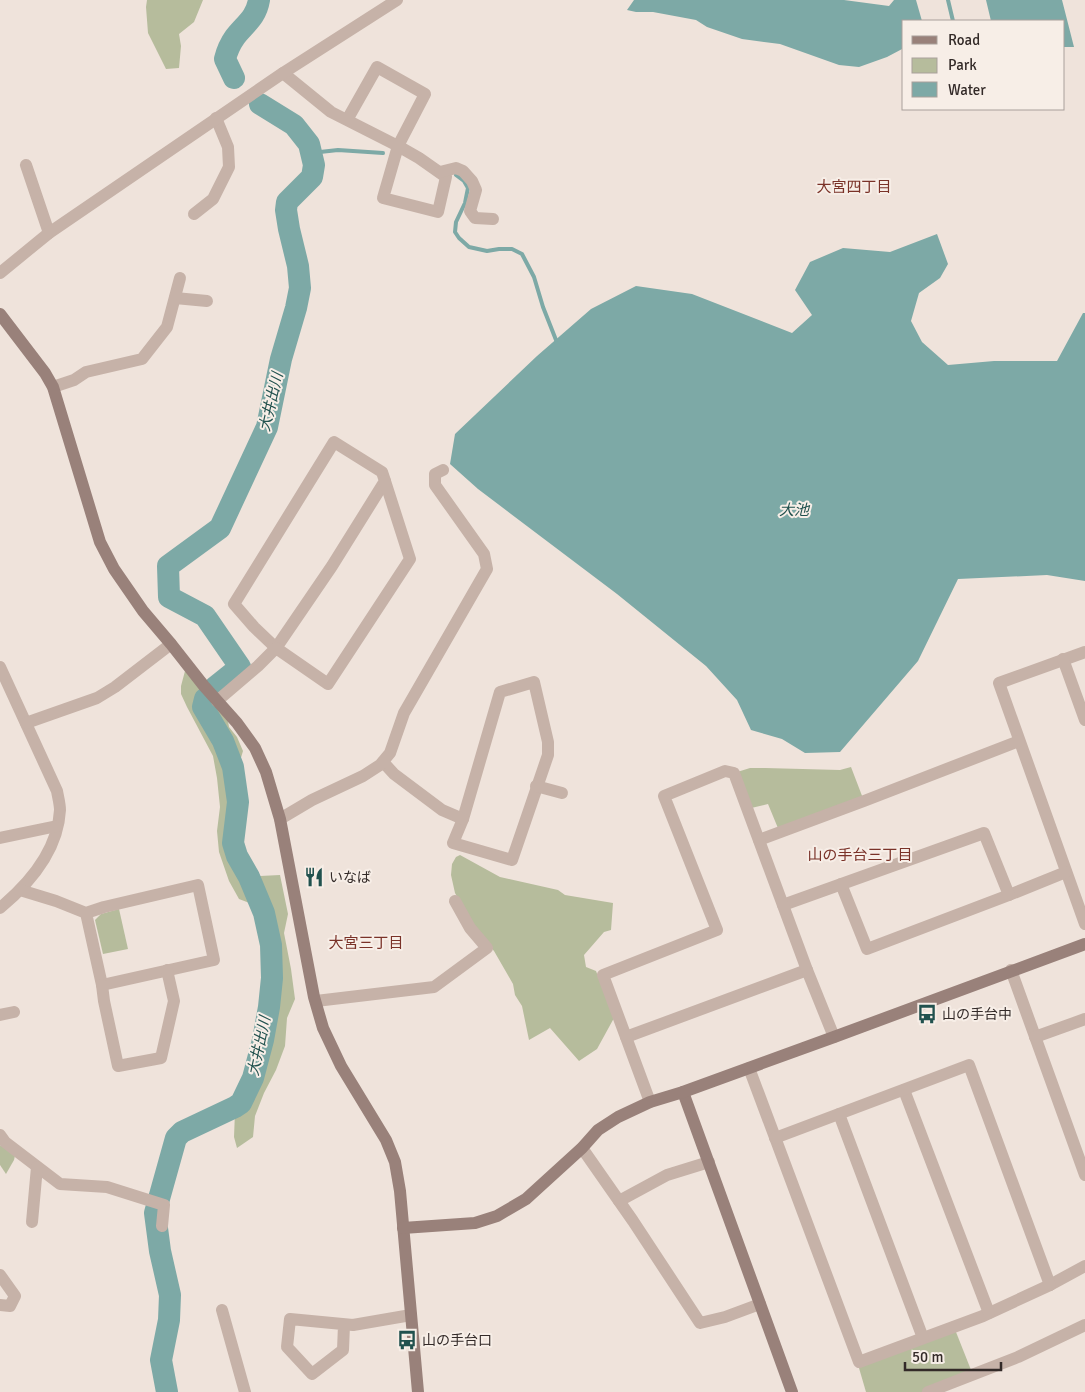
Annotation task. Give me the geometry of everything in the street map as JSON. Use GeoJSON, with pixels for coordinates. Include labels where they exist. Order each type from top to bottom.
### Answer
{"type":"FeatureCollection","features":[{"type":"Feature","properties":{"kind":"street"},"geometry":{"type":"LineString","coordinates":[[0,273],[49,233],[216,118],[397,0]]}},
{"type":"Feature","properties":{"kind":"street"},"geometry":{"type":"LineString","coordinates":[[283,73],[330,112],[398,146],[446,177],[438,212],[384,198],[398,146],[425,94],[377,68],[347,120]]}},
{"type":"Feature","properties":{"kind":"street"},"geometry":{"type":"LineString","coordinates":[[194,214],[213,199],[229,167],[228,148],[216,118]]}},
{"type":"Feature","properties":{"kind":"street"},"geometry":{"type":"LineString","coordinates":[[26,165],[49,233]]}},
{"type":"Feature","properties":{"kind":"street"},"geometry":{"type":"LineString","coordinates":[[440,172],[456,168],[463,171],[472,181],[476,190],[470,211],[474,218],[493,219]]}},
{"type":"Feature","properties":{"kind":"street"},"geometry":{"type":"LineString","coordinates":[[53,387],[74,380],[86,372],[142,359],[167,327],[180,278]]}},
{"type":"Feature","properties":{"kind":"street"},"geometry":{"type":"LineString","coordinates":[[175,298],[207,302]]}},
{"type":"Feature","properties":{"kind":"street"},"geometry":{"type":"LineString","coordinates":[[0,314],[45,373],[53,387],[100,542],[114,569],[143,611],[237,723],[254,748],[266,772],[280,819],[323,1028],[338,1058],[386,1140],[395,1162],[400,1190],[418,1392]]}},
{"type":"Feature","properties":{"kind":"street"},"geometry":{"type":"LineString","coordinates":[[334,442],[382,472],[410,559],[328,684],[276,648],[234,604],[334,442]]}},
{"type":"Feature","properties":{"kind":"street"},"geometry":{"type":"LineString","coordinates":[[280,819],[312,800],[380,766],[390,753],[404,713],[487,569],[484,554],[435,485],[435,474],[443,470]]}},
{"type":"Feature","properties":{"kind":"street"},"geometry":{"type":"LineString","coordinates":[[218,701],[276,648],[332,566],[385,481]]}},
{"type":"Feature","properties":{"kind":"street"},"geometry":{"type":"LineString","coordinates":[[26,723],[97,698],[115,687],[171,644]]}},
{"type":"Feature","properties":{"kind":"street"},"geometry":{"type":"LineString","coordinates":[[1085,652],[999,683],[1085,924]]}},
{"type":"Feature","properties":{"kind":"street"},"geometry":{"type":"LineString","coordinates":[[1063,659],[1085,720]]}},
{"type":"Feature","properties":{"kind":"street"},"geometry":{"type":"LineString","coordinates":[[0,667],[56,791],[60,808],[58,826],[46,857],[20,890],[0,908]]}},
{"type":"Feature","properties":{"kind":"street"},"geometry":{"type":"LineString","coordinates":[[534,682],[548,742],[548,755],[512,860],[453,843],[462,818],[500,692],[534,682]]}},
{"type":"Feature","properties":{"kind":"street"},"geometry":{"type":"LineString","coordinates":[[759,840],[864,802],[1020,741]]}},
{"type":"Feature","properties":{"kind":"street"},"geometry":{"type":"LineString","coordinates":[[382,762],[394,774],[442,810],[462,818]]}},
{"type":"Feature","properties":{"kind":"street"},"geometry":{"type":"LineString","coordinates":[[650,1102],[603,975],[717,930],[664,796],[725,771],[734,774],[834,1037]]}},
{"type":"Feature","properties":{"kind":"street"},"geometry":{"type":"LineString","coordinates":[[536,786],[562,794]]}},
{"type":"Feature","properties":{"kind":"street"},"geometry":{"type":"LineString","coordinates":[[0,838],[58,826]]}},
{"type":"Feature","properties":{"kind":"street"},"geometry":{"type":"LineString","coordinates":[[783,905],[984,832],[1009,896]]}},
{"type":"Feature","properties":{"kind":"street"},"geometry":{"type":"LineString","coordinates":[[841,884],[867,949],[1009,896],[1066,872]]}},
{"type":"Feature","properties":{"kind":"street"},"geometry":{"type":"LineString","coordinates":[[20,890],[86,913],[198,885],[214,960],[102,984]]}},
{"type":"Feature","properties":{"kind":"street"},"geometry":{"type":"LineString","coordinates":[[316,1001],[434,987],[487,948],[470,928],[455,901]]}},
{"type":"Feature","properties":{"kind":"street"},"geometry":{"type":"LineString","coordinates":[[86,913],[118,1066],[161,1058],[174,1002],[168,970]]}},
{"type":"Feature","properties":{"kind":"street"},"geometry":{"type":"LineString","coordinates":[[403,1228],[475,1223],[497,1216],[526,1199],[582,1148],[598,1130],[618,1117],[650,1102],[683,1092],[1085,944]]}},
{"type":"Feature","properties":{"kind":"street"},"geometry":{"type":"LineString","coordinates":[[626,1037],[807,970]]}},
{"type":"Feature","properties":{"kind":"street"},"geometry":{"type":"LineString","coordinates":[[1011,970],[1085,1175]]}},
{"type":"Feature","properties":{"kind":"street"},"geometry":{"type":"LineString","coordinates":[[0,1015],[14,1012]]}},
{"type":"Feature","properties":{"kind":"street"},"geometry":{"type":"LineString","coordinates":[[1035,1037],[1085,1019]]}},
{"type":"Feature","properties":{"kind":"street"},"geometry":{"type":"LineString","coordinates":[[775,1138],[970,1065],[1050,1284]]}},
{"type":"Feature","properties":{"kind":"street"},"geometry":{"type":"LineString","coordinates":[[749,1068],[859,1362],[989,1313],[1085,1266]]}},
{"type":"Feature","properties":{"kind":"street"},"geometry":{"type":"LineString","coordinates":[[904,1090],[989,1313]]}},
{"type":"Feature","properties":{"kind":"street"},"geometry":{"type":"LineString","coordinates":[[683,1092],[792,1392]]}},
{"type":"Feature","properties":{"kind":"street"},"geometry":{"type":"LineString","coordinates":[[839,1114],[923,1338]]}},
{"type":"Feature","properties":{"kind":"street"},"geometry":{"type":"LineString","coordinates":[[2,1141],[60,1184],[107,1187],[158,1204],[162,1226]]}},
{"type":"Feature","properties":{"kind":"street"},"geometry":{"type":"LineString","coordinates":[[582,1148],[700,1323],[726,1317],[760,1304]]}},
{"type":"Feature","properties":{"kind":"street"},"geometry":{"type":"LineString","coordinates":[[619,1201],[667,1175],[709,1162]]}},
{"type":"Feature","properties":{"kind":"street"},"geometry":{"type":"LineString","coordinates":[[32,1222],[37,1167]]}},
{"type":"Feature","properties":{"kind":"street"},"geometry":{"type":"LineString","coordinates":[[0,1275],[16,1296],[10,1306],[0,1305]]}},
{"type":"Feature","properties":{"kind":"street"},"geometry":{"type":"LineString","coordinates":[[222,1310],[244,1392]]}},
{"type":"Feature","properties":{"kind":"street"},"geometry":{"type":"LineString","coordinates":[[344,1325],[343,1350],[312,1374],[287,1348],[290,1319],[353,1325],[411,1315]]}},
{"type":"Feature","properties":{"kind":"street"},"geometry":{"type":"LineString","coordinates":[[928,1392],[1018,1357],[1085,1326]]}},
{"type":"Feature","properties":{"kind":"green space"},"geometry":{"type":"Polygon","coordinates":[[[147,0],[203,0],[194,22],[179,34],[181,46],[179,68],[166,69],[148,33],[147,0]]]}},
{"type":"Feature","properties":{"kind":"green space"},"geometry":{"type":"Polygon","coordinates":[[[185,671],[228,721],[229,727],[237,737],[243,751],[240,761],[245,786],[239,847],[247,854],[254,869],[260,876],[280,875],[288,914],[284,933],[295,999],[287,1018],[285,1046],[255,1116],[253,1137],[237,1148],[234,1137],[235,1112],[245,1103],[257,1078],[275,988],[274,941],[267,914],[252,904],[239,899],[229,881],[219,852],[217,831],[220,807],[213,756],[181,694],[185,671]]]}},
{"type":"Feature","properties":{"kind":"green space"},"geometry":{"type":"Polygon","coordinates":[[[851,767],[864,801],[780,833],[768,804],[747,809],[734,773],[750,768],[840,770],[851,767]]]}},
{"type":"Feature","properties":{"kind":"green space"},"geometry":{"type":"Polygon","coordinates":[[[460,855],[500,877],[558,890],[565,895],[613,903],[611,930],[604,932],[584,955],[586,967],[596,971],[614,1018],[597,1049],[579,1061],[550,1028],[529,1040],[522,1006],[515,995],[513,984],[494,951],[475,929],[455,893],[451,875],[452,864],[456,857],[460,855]]]}},
{"type":"Feature","properties":{"kind":"green space"},"geometry":{"type":"Polygon","coordinates":[[[119,909],[128,949],[103,954],[95,920],[101,914],[119,909]]]}},
{"type":"Feature","properties":{"kind":"green space"},"geometry":{"type":"Polygon","coordinates":[[[5,1142],[16,1151],[14,1160],[6,1174],[0,1165],[0,1146],[5,1142]]]}},
{"type":"Feature","properties":{"kind":"green space"},"geometry":{"type":"Polygon","coordinates":[[[954,1327],[973,1375],[928,1392],[866,1392],[859,1362],[954,1327]]]}},
{"type":"Feature","properties":{"kind":"water"},"geometry":{"type":"Polygon","coordinates":[[[634,0],[844,0],[889,6],[894,0],[916,0],[922,20],[902,20],[902,49],[887,57],[859,67],[839,65],[780,44],[742,39],[707,27],[696,20],[653,12],[627,10],[634,0]]]}},
{"type":"Feature","properties":{"kind":"water"},"geometry":{"type":"Polygon","coordinates":[[[986,0],[1062,0],[1074,47],[1065,47],[1065,20],[991,20],[986,0]]]}},
{"type":"Feature","properties":{"kind":"water","name":"大池"},"geometry":{"type":"Polygon","coordinates":[[[937,234],[948,264],[940,278],[919,293],[911,321],[922,342],[948,365],[994,361],[1057,361],[1083,313],[1085,313],[1085,581],[1047,575],[958,579],[918,661],[840,752],[805,753],[782,739],[751,730],[737,700],[706,666],[617,594],[478,489],[450,464],[455,434],[537,356],[591,309],[636,286],[692,294],[792,333],[812,315],[795,290],[810,262],[843,248],[890,252],[937,234]]]}},
{"type":"Feature","properties":{"kind":"waterway","name":"大井出川"},"geometry":{"type":"LineString","coordinates":[[234,78],[225,59],[235,37],[253,16],[259,0]]}},
{"type":"Feature","properties":{"kind":"waterway"},"geometry":{"type":"LineString","coordinates":[[948,0],[953,20]]}},
{"type":"Feature","properties":{"kind":"waterway","name":"大井出川"},"geometry":{"type":"LineString","coordinates":[[215,687],[240,667],[205,616],[169,597],[168,566],[220,528],[267,427],[281,359],[300,288],[298,266],[286,210],[287,202],[312,177],[314,165],[309,144],[294,125],[260,104]]}},
{"type":"Feature","properties":{"kind":"waterway"},"geometry":{"type":"LineString","coordinates":[[311,153],[338,150],[383,153]]}},
{"type":"Feature","properties":{"kind":"waterway"},"geometry":{"type":"LineString","coordinates":[[456,175],[464,181],[468,188],[465,203],[456,222],[455,232],[469,247],[487,251],[512,249],[522,254],[534,277],[556,340]]}},
{"type":"Feature","properties":{"kind":"waterway","name":"大井出川"},"geometry":{"type":"LineString","coordinates":[[167,1392],[161,1360],[169,1320],[170,1295],[160,1251],[155,1213],[176,1138],[182,1132],[241,1103],[253,1078],[263,1040],[272,978],[271,945],[264,913],[249,877],[237,856],[233,843],[238,802],[233,767],[223,741],[203,707],[205,699]]}},
{"type":"Feature","properties":{"kind":"place","name":"いなば"},"geometry":{"type":"Point","coordinates":[314,877]}},
{"type":"Feature","properties":{"kind":"place","name":"山の手台中"},"geometry":{"type":"Point","coordinates":[927,1014]}},
{"type":"Feature","properties":{"kind":"place","name":"山の手台口"},"geometry":{"type":"Point","coordinates":[407,1340]}},
{"type":"Feature","properties":{"kind":"district","name":"大宮四丁目"},"geometry":{"type":"Point","coordinates":[854,187]}},
{"type":"Feature","properties":{"kind":"district","name":"山の手台三丁目"},"geometry":{"type":"Point","coordinates":[860,855]}},
{"type":"Feature","properties":{"kind":"district","name":"大宮三丁目"},"geometry":{"type":"Point","coordinates":[366,943]}}]}
